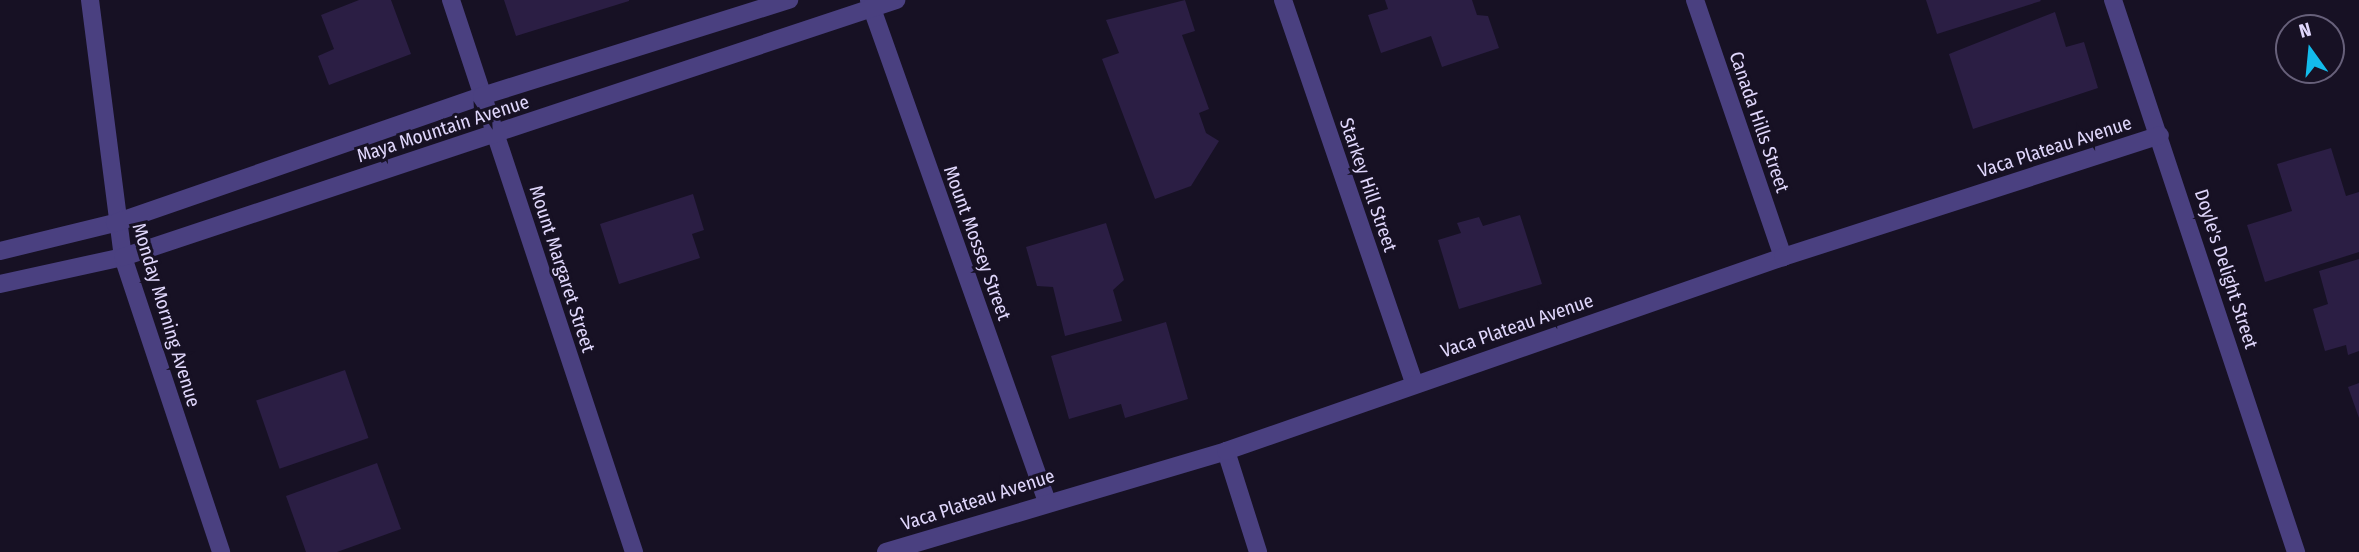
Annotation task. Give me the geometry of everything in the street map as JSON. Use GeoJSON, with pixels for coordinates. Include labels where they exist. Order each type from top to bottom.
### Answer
{"type":"FeatureCollection","features":[{"type":"Feature","properties":{"kind":"street","name":"Monday Morning Avenue"},"geometry":{"type":"LineString","coordinates":[[90,0],[115,223],[123,257],[221,552]]}},
{"type":"Feature","properties":{"kind":"street","name":"Mount Margaret Street"},"geometry":{"type":"LineString","coordinates":[[451,0],[634,552]]}},
{"type":"Feature","properties":{"kind":"street","name":"Maya Mountain Avenue"},"geometry":{"type":"LineString","coordinates":[[0,251],[115,223],[482,96],[789,0]]}},
{"type":"Feature","properties":{"kind":"street","name":"Maya Mountain Avenue"},"geometry":{"type":"LineString","coordinates":[[0,284],[123,257],[495,134],[870,4],[896,0]]}},
{"type":"Feature","properties":{"kind":"street","name":"Starkey Hill Street"},"geometry":{"type":"LineString","coordinates":[[1283,0],[1414,383]]}},
{"type":"Feature","properties":{"kind":"street","name":"Canada Hills Street"},"geometry":{"type":"LineString","coordinates":[[1695,0],[1783,257]]}},
{"type":"Feature","properties":{"kind":"street","name":"Doyle's Delight Street"},"geometry":{"type":"LineString","coordinates":[[2113,0],[2160,135],[2296,552]]}},
{"type":"Feature","properties":{"kind":"street","name":"Mount Mossey Street"},"geometry":{"type":"LineString","coordinates":[[870,4],[1046,499]]}},
{"type":"Feature","properties":{"kind":"street","name":"Vaca Plateau Avenue"},"geometry":{"type":"LineString","coordinates":[[886,552],[1046,499],[1226,451],[1414,383],[1783,257],[2160,135]]}},
{"type":"Feature","properties":{"kind":"street"},"geometry":{"type":"LineString","coordinates":[[1226,451],[1258,552]]}},
{"type":"Feature","properties":{"kind":"building"},"geometry":{"type":"Polygon","coordinates":[[[359,0],[391,0],[411,54],[329,85],[318,56],[334,49],[321,15],[359,0]]]}},
{"type":"Feature","properties":{"kind":"building"},"geometry":{"type":"Polygon","coordinates":[[[504,0],[629,0],[629,1],[516,36],[504,0]]]}},
{"type":"Feature","properties":{"kind":"building"},"geometry":{"type":"Polygon","coordinates":[[[1185,0],[1195,31],[1182,35],[1209,109],[1199,113],[1206,133],[1219,141],[1191,186],[1155,199],[1102,59],[1119,53],[1106,20],[1185,0]]]}},
{"type":"Feature","properties":{"kind":"building"},"geometry":{"type":"Polygon","coordinates":[[[1385,0],[1472,0],[1477,15],[1488,16],[1499,48],[1442,67],[1431,36],[1381,53],[1368,15],[1388,9],[1385,0]]]}},
{"type":"Feature","properties":{"kind":"building"},"geometry":{"type":"Polygon","coordinates":[[[1926,0],[2040,0],[2041,1],[1937,34],[1926,0]]]}},
{"type":"Feature","properties":{"kind":"building"},"geometry":{"type":"Polygon","coordinates":[[[2055,12],[2066,47],[2084,42],[2098,88],[1973,129],[1949,54],[2055,12]]]}},
{"type":"Feature","properties":{"kind":"building"},"geometry":{"type":"Polygon","coordinates":[[[2331,148],[2346,196],[2359,192],[2359,252],[2265,282],[2247,225],[2292,211],[2277,164],[2331,148]]]}},
{"type":"Feature","properties":{"kind":"building"},"geometry":{"type":"Polygon","coordinates":[[[693,194],[704,230],[692,234],[700,258],[619,284],[600,224],[693,194]]]}},
{"type":"Feature","properties":{"kind":"building"},"geometry":{"type":"Polygon","coordinates":[[[1520,215],[1542,284],[1459,309],[1438,240],[1461,233],[1457,223],[1479,217],[1483,226],[1520,215]]]}},
{"type":"Feature","properties":{"kind":"building"},"geometry":{"type":"Polygon","coordinates":[[[1106,223],[1124,280],[1113,290],[1122,321],[1065,336],[1053,287],[1037,286],[1026,247],[1106,223]]]}},
{"type":"Feature","properties":{"kind":"building"},"geometry":{"type":"Polygon","coordinates":[[[2359,259],[2359,351],[2348,355],[2346,345],[2325,351],[2313,309],[2328,304],[2319,271],[2359,259]]]}},
{"type":"Feature","properties":{"kind":"building"},"geometry":{"type":"Polygon","coordinates":[[[1166,322],[1188,399],[1125,418],[1121,404],[1069,419],[1051,356],[1166,322]]]}},
{"type":"Feature","properties":{"kind":"building"},"geometry":{"type":"Polygon","coordinates":[[[345,370],[368,438],[280,469],[256,401],[345,370]]]}},
{"type":"Feature","properties":{"kind":"building"},"geometry":{"type":"Polygon","coordinates":[[[2359,383],[2359,418],[2348,387],[2359,383]]]}},
{"type":"Feature","properties":{"kind":"building"},"geometry":{"type":"Polygon","coordinates":[[[377,463],[401,529],[337,552],[306,552],[286,496],[377,463]]]}}]}
